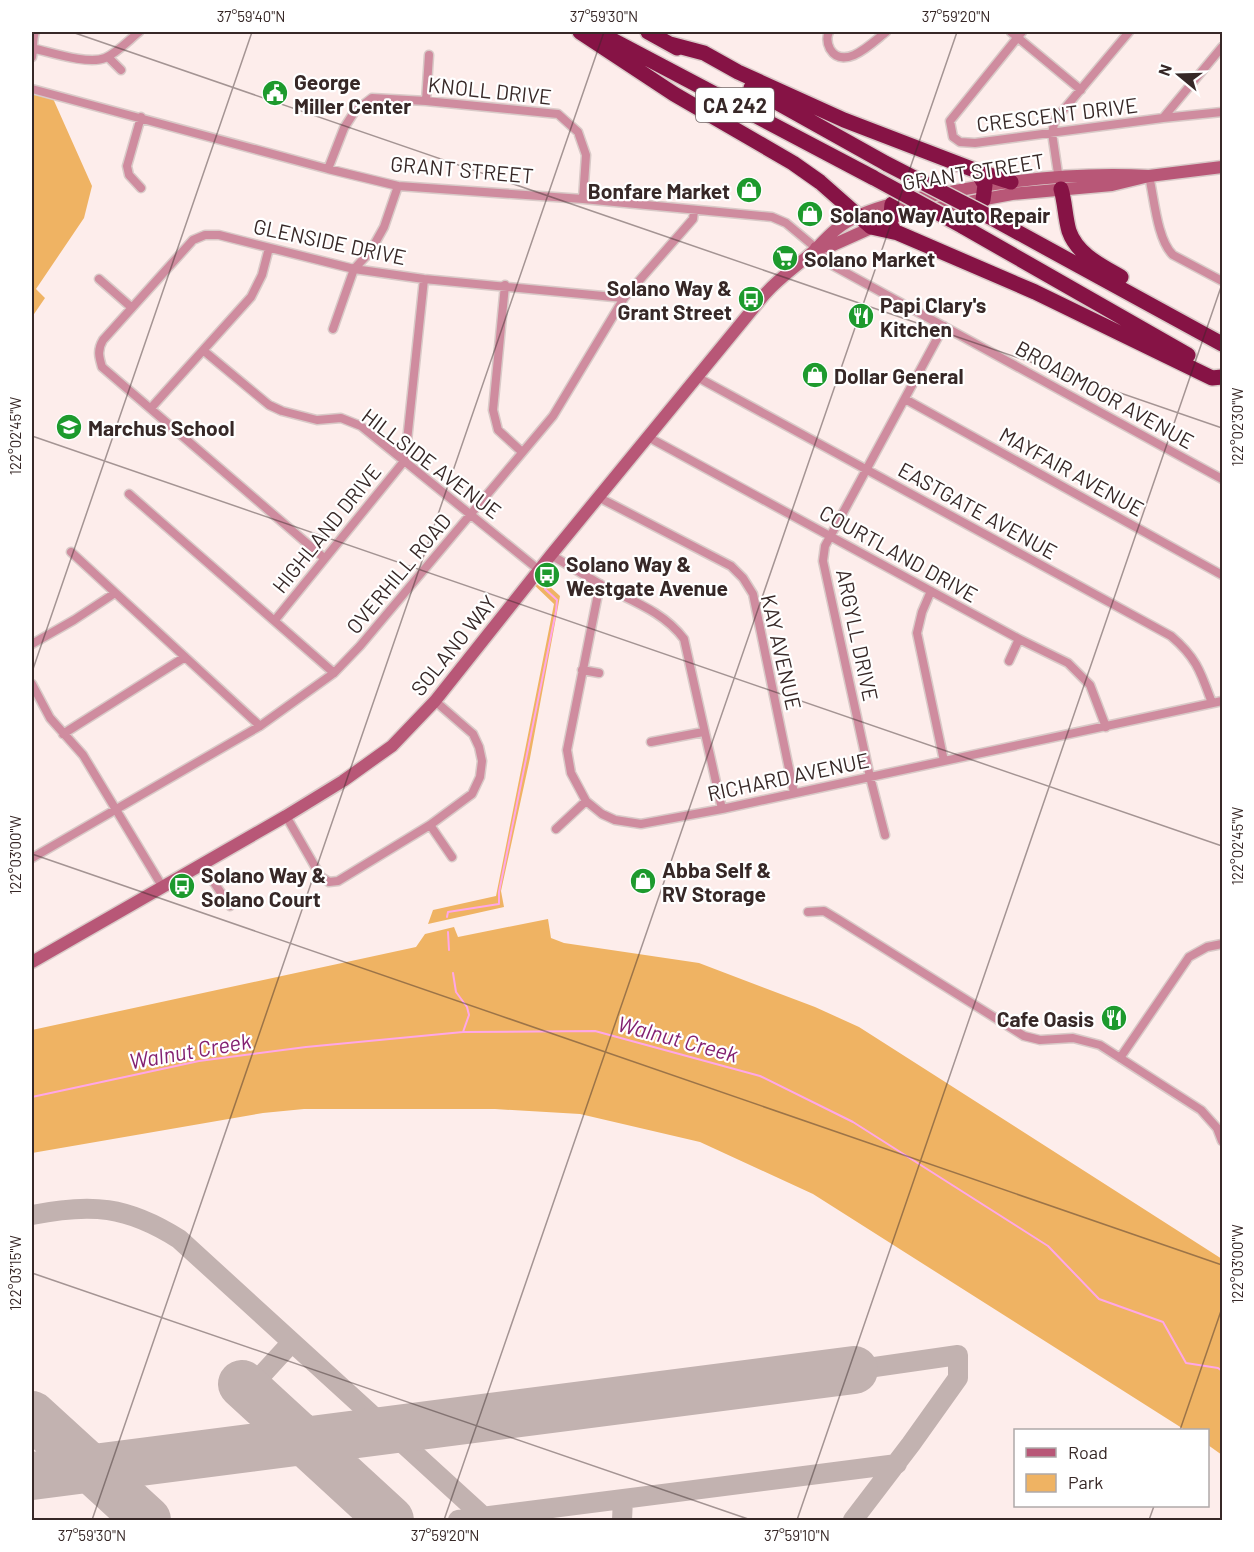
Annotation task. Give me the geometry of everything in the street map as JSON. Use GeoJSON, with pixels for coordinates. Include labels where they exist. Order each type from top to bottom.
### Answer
{"type":"FeatureCollection","features":[{"type":"Feature","properties":{"kind":"highway"},"geometry":{"type":"LineString","coordinates":[[580,32],[674,94],[793,163],[820,182],[871,227],[892,218],[1035,292],[1212,378],[1222,376]]}},
{"type":"Feature","properties":{"kind":"highway","name":"CA 242"},"geometry":{"type":"LineString","coordinates":[[597,32],[962,226],[1222,376]]}},
{"type":"Feature","properties":{"kind":"highway","name":"CA 242"},"geometry":{"type":"LineString","coordinates":[[648,32],[887,164],[988,216],[1222,344]]}},
{"type":"Feature","properties":{"kind":"highway"},"geometry":{"type":"LineString","coordinates":[[670,44],[704,53],[765,85],[982,185],[1011,182]]}},
{"type":"Feature","properties":{"kind":"highway"},"geometry":{"type":"LineString","coordinates":[[1060,183],[1069,231],[1083,253],[1104,268],[1222,334]]}},
{"type":"Feature","properties":{"kind":"street"},"geometry":{"type":"LineString","coordinates":[[35,32],[32,51],[98,60],[108,57],[139,32]]}},
{"type":"Feature","properties":{"kind":"street"},"geometry":{"type":"LineString","coordinates":[[828,32],[826,39],[831,51],[838,57],[847,58],[859,53],[886,32]]}},
{"type":"Feature","properties":{"kind":"street"},"geometry":{"type":"LineString","coordinates":[[1060,183],[1052,133],[1055,120],[1129,32]]}},
{"type":"Feature","properties":{"kind":"street"},"geometry":{"type":"LineString","coordinates":[[1017,33],[1081,90]]}},
{"type":"Feature","properties":{"kind":"street","name":"CRESCENT DRIVE"},"geometry":{"type":"LineString","coordinates":[[1017,33],[950,121],[953,137],[960,142],[967,144],[1163,118],[1222,47]]}},
{"type":"Feature","properties":{"kind":"street"},"geometry":{"type":"LineString","coordinates":[[426,101],[429,55]]}},
{"type":"Feature","properties":{"kind":"street"},"geometry":{"type":"LineString","coordinates":[[108,57],[121,70]]}},
{"type":"Feature","properties":{"kind":"street","name":"GRANT STREET"},"geometry":{"type":"LineString","coordinates":[[32,89],[398,186],[583,199],[780,218],[816,248],[827,235],[860,216],[892,218],[982,185],[1060,183]]}},
{"type":"Feature","properties":{"kind":"street","name":"KNOLL DRIVE"},"geometry":{"type":"LineString","coordinates":[[328,169],[344,128],[355,111],[372,98],[558,114],[578,132],[586,155],[583,199]]}},
{"type":"Feature","properties":{"kind":"street"},"geometry":{"type":"LineString","coordinates":[[1163,118],[1222,112]]}},
{"type":"Feature","properties":{"kind":"street"},"geometry":{"type":"LineString","coordinates":[[141,117],[127,166],[129,175],[141,188]]}},
{"type":"Feature","properties":{"kind":"street","name":"GRANT STREET"},"geometry":{"type":"LineString","coordinates":[[1011,182],[1112,185],[1149,176],[1222,167]]}},
{"type":"Feature","properties":{"kind":"street"},"geometry":{"type":"LineString","coordinates":[[1149,176],[1160,230],[1168,250],[1173,255],[1222,281]]}},
{"type":"Feature","properties":{"kind":"street"},"geometry":{"type":"LineString","coordinates":[[333,329],[354,269],[370,252],[384,227],[398,186]]}},
{"type":"Feature","properties":{"kind":"street","name":"OVERHILL ROAD"},"geometry":{"type":"LineString","coordinates":[[33,854],[260,726],[334,673],[360,646],[553,416],[624,298],[693,219],[694,211]]}},
{"type":"Feature","properties":{"kind":"street"},"geometry":{"type":"LineString","coordinates":[[816,248],[833,245],[871,227]]}},
{"type":"Feature","properties":{"kind":"street","name":"GLENSIDE DRIVE"},"geometry":{"type":"LineString","coordinates":[[324,558],[102,367],[99,347],[103,340],[193,240],[205,235],[219,235],[354,269],[424,279],[624,298]]}},
{"type":"Feature","properties":{"kind":"street"},"geometry":{"type":"LineString","coordinates":[[151,408],[251,297],[262,275],[269,248]]}},
{"type":"Feature","properties":{"kind":"street","name":"BROADMOOR AVENUE"},"geometry":{"type":"LineString","coordinates":[[816,248],[830,264],[1222,479]]}},
{"type":"Feature","properties":{"kind":"street","name":"SOLANO WAY"},"geometry":{"type":"LineString","coordinates":[[32,962],[344,782],[392,746],[435,701],[598,497],[777,280],[816,248]]}},
{"type":"Feature","properties":{"kind":"street"},"geometry":{"type":"LineString","coordinates":[[99,279],[131,307]]}},
{"type":"Feature","properties":{"kind":"street","name":"HIGHLAND DRIVE"},"geometry":{"type":"LineString","coordinates":[[275,620],[405,460],[424,279]]}},
{"type":"Feature","properties":{"kind":"street"},"geometry":{"type":"LineString","coordinates":[[505,285],[493,410],[498,430],[522,452]]}},
{"type":"Feature","properties":{"kind":"street","name":"ARGYLL DRIVE"},"geometry":{"type":"LineString","coordinates":[[885,835],[870,777],[823,561],[829,535],[867,470],[944,326]]}},
{"type":"Feature","properties":{"kind":"street","name":"HILLSIDE AVENUE"},"geometry":{"type":"LineString","coordinates":[[204,351],[269,405],[282,411],[317,420],[341,418],[361,426],[539,570]]}},
{"type":"Feature","properties":{"kind":"street","name":"EASTGATE AVENUE"},"geometry":{"type":"LineString","coordinates":[[697,377],[1171,636],[1196,662],[1212,703]]}},
{"type":"Feature","properties":{"kind":"street","name":"MAYFAIR AVENUE"},"geometry":{"type":"LineString","coordinates":[[905,399],[1222,574]]}},
{"type":"Feature","properties":{"kind":"street","name":"COURTLAND DRIVE"},"geometry":{"type":"LineString","coordinates":[[648,437],[1019,639],[1068,663],[1090,685],[1106,727]]}},
{"type":"Feature","properties":{"kind":"street"},"geometry":{"type":"LineString","coordinates":[[129,494],[334,673]]}},
{"type":"Feature","properties":{"kind":"street","name":"KAY AVENUE"},"geometry":{"type":"LineString","coordinates":[[598,497],[731,566],[743,578],[753,594],[794,793]]}},
{"type":"Feature","properties":{"kind":"street"},"geometry":{"type":"LineString","coordinates":[[71,552],[260,726]]}},
{"type":"Feature","properties":{"kind":"street"},"geometry":{"type":"LineString","coordinates":[[551,555],[600,584],[661,615],[675,627],[684,639],[722,809]]}},
{"type":"Feature","properties":{"kind":"street","name":"RICHARD AVENUE"},"geometry":{"type":"LineString","coordinates":[[600,584],[567,750],[571,773],[586,801],[602,814],[615,820],[641,824],[722,809],[1222,701]]}},
{"type":"Feature","properties":{"kind":"street"},"geometry":{"type":"LineString","coordinates":[[931,591],[922,612],[917,633],[944,761]]}},
{"type":"Feature","properties":{"kind":"street"},"geometry":{"type":"LineString","coordinates":[[32,644],[74,620],[115,592]]}},
{"type":"Feature","properties":{"kind":"street"},"geometry":{"type":"LineString","coordinates":[[1009,661],[1019,639]]}},
{"type":"Feature","properties":{"kind":"street"},"geometry":{"type":"LineString","coordinates":[[63,734],[185,657]]}},
{"type":"Feature","properties":{"kind":"street"},"geometry":{"type":"LineString","coordinates":[[582,670],[599,673]]}},
{"type":"Feature","properties":{"kind":"street"},"geometry":{"type":"LineString","coordinates":[[32,684],[50,718],[83,755],[162,886]]}},
{"type":"Feature","properties":{"kind":"street"},"geometry":{"type":"LineString","coordinates":[[286,816],[321,877],[329,882],[338,881],[430,825],[472,794],[480,777],[482,761],[479,747],[472,734],[435,701]]}},
{"type":"Feature","properties":{"kind":"street"},"geometry":{"type":"LineString","coordinates":[[651,742],[703,732]]}},
{"type":"Feature","properties":{"kind":"street"},"geometry":{"type":"LineString","coordinates":[[556,829],[586,801]]}},
{"type":"Feature","properties":{"kind":"street"},"geometry":{"type":"LineString","coordinates":[[430,825],[452,857]]}},
{"type":"Feature","properties":{"kind":"street"},"geometry":{"type":"LineString","coordinates":[[202,865],[230,906]]}},
{"type":"Feature","properties":{"kind":"street"},"geometry":{"type":"LineString","coordinates":[[808,912],[824,911],[832,915],[1024,1036],[1040,1040],[1073,1038],[1100,1045],[1201,1110],[1217,1128],[1222,1141]]}},
{"type":"Feature","properties":{"kind":"street"},"geometry":{"type":"LineString","coordinates":[[1120,1058],[1189,957],[1207,947],[1222,944]]}},
{"type":"Feature","properties":{"kind":"green space"},"geometry":{"type":"Polygon","coordinates":[[[32,89],[51,94],[92,186],[84,218],[36,289],[45,298],[32,317],[32,89]]]}},
{"type":"Feature","properties":{"kind":"green space"},"geometry":{"type":"Polygon","coordinates":[[[536,574],[560,596],[530,758],[501,891],[504,907],[428,924],[433,910],[496,896],[554,604],[530,581],[536,574]]]}},
{"type":"Feature","properties":{"kind":"green space"},"geometry":{"type":"Polygon","coordinates":[[[548,919],[551,938],[564,943],[699,963],[815,1007],[859,1027],[1222,1259],[1222,1455],[1209,1446],[1209,1429],[1183,1429],[813,1194],[700,1142],[580,1114],[495,1109],[304,1109],[263,1113],[32,1153],[32,1030],[416,947],[425,934],[454,927],[458,937],[548,919]]]}},
{"type":"Feature","properties":{"kind":"waterway"},"geometry":{"type":"LineString","coordinates":[[447,917],[448,912],[499,904],[499,892],[556,611],[557,600],[545,589]]}},
{"type":"Feature","properties":{"kind":"waterway"},"geometry":{"type":"LineString","coordinates":[[448,932],[449,950]]}},
{"type":"Feature","properties":{"kind":"waterway"},"geometry":{"type":"LineString","coordinates":[[453,973],[456,992],[467,1007],[469,1015],[463,1032]]}},
{"type":"Feature","properties":{"kind":"waterway","name":"Walnut Creek"},"geometry":{"type":"LineString","coordinates":[[32,1097],[199,1061],[306,1047],[463,1032],[595,1031],[760,1076],[853,1122],[1048,1246],[1099,1299],[1163,1322],[1186,1363],[1218,1368],[1222,1371]]}},
{"type":"Feature","properties":{"kind":"taxiway"},"geometry":{"type":"LineString","coordinates":[[32,1215],[73,1209],[108,1210],[142,1220],[179,1239],[487,1520]]}},
{"type":"Feature","properties":{"kind":"taxiway"},"geometry":{"type":"LineString","coordinates":[[248,1390],[292,1342]]}},
{"type":"Feature","properties":{"kind":"taxiway"},"geometry":{"type":"LineString","coordinates":[[853,1520],[958,1378],[958,1355],[854,1370]]}},
{"type":"Feature","properties":{"kind":"taxiway"},"geometry":{"type":"LineString","coordinates":[[458,1520],[897,1464]]}},
{"type":"Feature","properties":{"kind":"taxiway"},"geometry":{"type":"LineString","coordinates":[[622,1520],[623,1499]]}},
{"type":"Feature","properties":{"kind":"runway"},"geometry":{"type":"LineString","coordinates":[[32,1476],[854,1370]]}},
{"type":"Feature","properties":{"kind":"runway"},"geometry":{"type":"LineString","coordinates":[[242,1384],[390,1520]]}},
{"type":"Feature","properties":{"kind":"runway"},"geometry":{"type":"LineString","coordinates":[[32,1415],[147,1520]]}},
{"type":"Feature","properties":{"kind":"place","name":"George Miller Center"},"geometry":{"type":"Point","coordinates":[275,93]}},
{"type":"Feature","properties":{"kind":"place","name":"Bonfare Market"},"geometry":{"type":"Point","coordinates":[749,190]}},
{"type":"Feature","properties":{"kind":"place","name":"Solano Way Auto Repair"},"geometry":{"type":"Point","coordinates":[810,214]}},
{"type":"Feature","properties":{"kind":"place","name":"Solano Market"},"geometry":{"type":"Point","coordinates":[785,258]}},
{"type":"Feature","properties":{"kind":"place","name":"Solano Way & Grant Street"},"geometry":{"type":"Point","coordinates":[751,299]}},
{"type":"Feature","properties":{"kind":"place","name":"Papi Clary's Kitchen"},"geometry":{"type":"Point","coordinates":[861,316]}},
{"type":"Feature","properties":{"kind":"place","name":"Dollar General"},"geometry":{"type":"Point","coordinates":[815,375]}},
{"type":"Feature","properties":{"kind":"place","name":"Marchus School"},"geometry":{"type":"Point","coordinates":[69,427]}},
{"type":"Feature","properties":{"kind":"place","name":"Solano Way & Westgate Avenue"},"geometry":{"type":"Point","coordinates":[547,575]}},
{"type":"Feature","properties":{"kind":"place","name":"Abba Self & RV Storage"},"geometry":{"type":"Point","coordinates":[643,881]}},
{"type":"Feature","properties":{"kind":"place","name":"Solano Way & Solano Court"},"geometry":{"type":"Point","coordinates":[182,886]}},
{"type":"Feature","properties":{"kind":"place","name":"Cafe Oasis"},"geometry":{"type":"Point","coordinates":[1114,1018]}}]}
